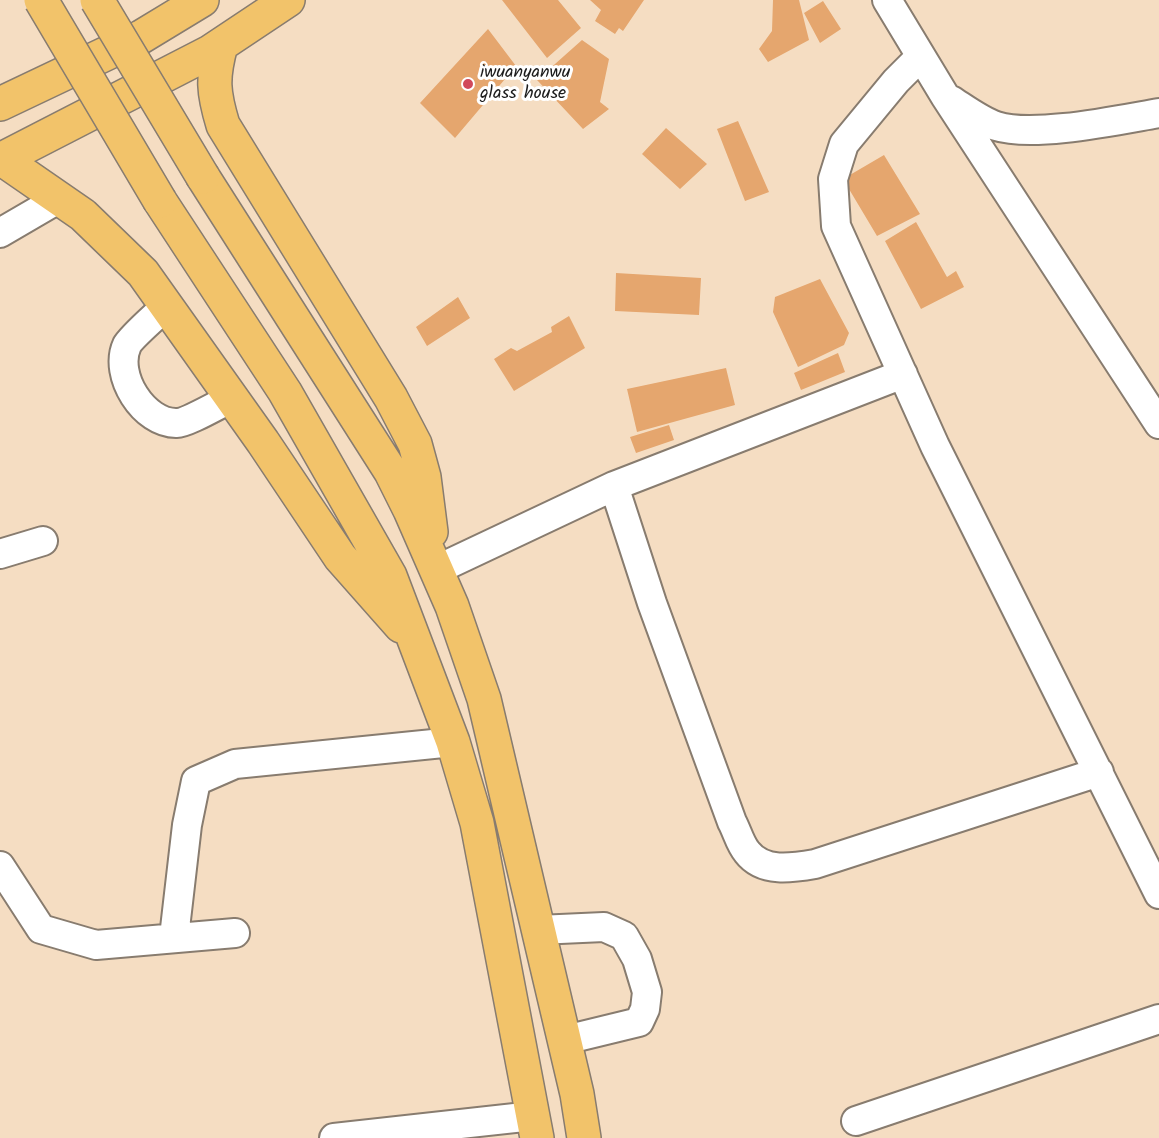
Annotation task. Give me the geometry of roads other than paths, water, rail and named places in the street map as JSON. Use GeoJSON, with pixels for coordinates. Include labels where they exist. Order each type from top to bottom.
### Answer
{"type":"FeatureCollection","features":[{"type":"Feature","properties":{"kind":"main road"},"geometry":{"type":"LineString","coordinates":[[41,0],[160,201],[285,392],[390,576],[453,742],[477,823],[535,1127]]}},
{"type":"Feature","properties":{"kind":"main road"},"geometry":{"type":"LineString","coordinates":[[97,0],[203,177],[391,472],[452,606],[484,699],[578,1094],[584,1138]]}},
{"type":"Feature","properties":{"kind":"main road"},"geometry":{"type":"LineString","coordinates":[[0,104],[141,37],[202,0]]}},
{"type":"Feature","properties":{"kind":"main road"},"geometry":{"type":"LineString","coordinates":[[288,0],[221,45],[1,159],[83,214],[143,273],[232,398],[340,557],[414,641]]}},
{"type":"Feature","properties":{"kind":"main road"},"geometry":{"type":"LineString","coordinates":[[221,45],[215,68],[214,96],[223,125],[390,398],[415,444],[424,477],[436,570]]}},
{"type":"Feature","properties":{"kind":"street"},"geometry":{"type":"LineString","coordinates":[[887,0],[945,96],[1159,424]]}},
{"type":"Feature","properties":{"kind":"street"},"geometry":{"type":"LineString","coordinates":[[920,57],[896,81],[844,144],[833,180],[836,226],[935,446],[1159,894]]}},
{"type":"Feature","properties":{"kind":"street"},"geometry":{"type":"LineString","coordinates":[[945,96],[996,126],[1033,130],[1159,113]]}},
{"type":"Feature","properties":{"kind":"street"},"geometry":{"type":"LineString","coordinates":[[0,233],[60,198]]}},
{"type":"Feature","properties":{"kind":"street"},"geometry":{"type":"LineString","coordinates":[[166,306],[127,344],[123,372],[137,402],[160,419],[178,423],[232,398]]}},
{"type":"Feature","properties":{"kind":"street"},"geometry":{"type":"LineString","coordinates":[[436,570],[614,486],[903,374]]}},
{"type":"Feature","properties":{"kind":"street"},"geometry":{"type":"LineString","coordinates":[[614,486],[652,603],[732,822],[747,853],[765,866],[791,868],[815,864],[1099,772]]}},
{"type":"Feature","properties":{"kind":"street"},"geometry":{"type":"LineString","coordinates":[[0,554],[43,541]]}},
{"type":"Feature","properties":{"kind":"street"},"geometry":{"type":"LineString","coordinates":[[174,937],[186,825],[196,781],[235,764],[453,742]]}},
{"type":"Feature","properties":{"kind":"street"},"geometry":{"type":"LineString","coordinates":[[0,866],[41,929],[96,945],[235,933]]}},
{"type":"Feature","properties":{"kind":"street"},"geometry":{"type":"LineString","coordinates":[[538,930],[604,927],[624,936],[637,959],[647,992],[645,1009],[639,1022],[565,1040]]}},
{"type":"Feature","properties":{"kind":"street"},"geometry":{"type":"LineString","coordinates":[[856,1121],[1159,1019]]}},
{"type":"Feature","properties":{"kind":"street"},"geometry":{"type":"LineString","coordinates":[[334,1138],[535,1127]]}},
{"type":"Feature","properties":{"kind":"place","name":"iwuanyanwu glass house"},"geometry":{"type":"Point","coordinates":[468,84]}}]}
